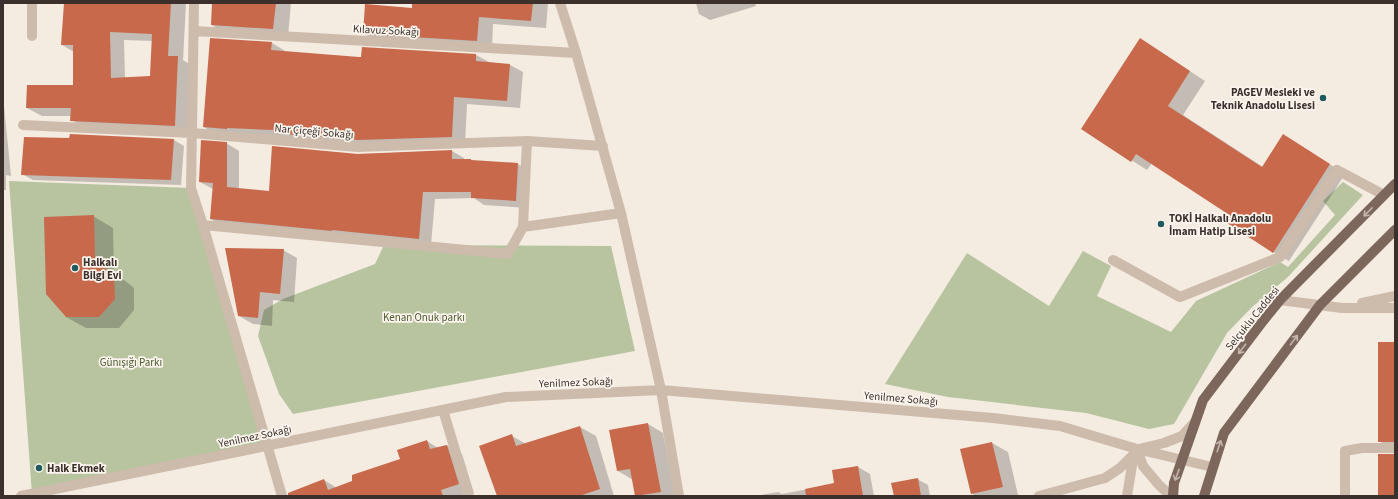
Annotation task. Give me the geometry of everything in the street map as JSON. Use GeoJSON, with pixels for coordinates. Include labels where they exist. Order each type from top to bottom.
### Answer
{"type":"FeatureCollection","features":[{"type":"Feature","properties":{"kind":"main road","name":"Selçuklu Caddesi"},"geometry":{"type":"LineString","coordinates":[[1172,496],[1174,482],[1203,400],[1263,320],[1280,300],[1395,184]]}},
{"type":"Feature","properties":{"kind":"main road"},"geometry":{"type":"LineString","coordinates":[[1204,496],[1224,433],[1320,305],[1395,230]]}},
{"type":"Feature","properties":{"kind":"street"},"geometry":{"type":"LineString","coordinates":[[32,3],[32,36]]}},
{"type":"Feature","properties":{"kind":"street"},"geometry":{"type":"LineString","coordinates":[[194,3],[191,188],[204,225],[282,496]]}},
{"type":"Feature","properties":{"kind":"street"},"geometry":{"type":"LineString","coordinates":[[560,3],[576,53],[621,213],[661,390],[679,496]]}},
{"type":"Feature","properties":{"kind":"street","name":"Kılavuz Sokağı"},"geometry":{"type":"LineString","coordinates":[[194,31],[576,53]]}},
{"type":"Feature","properties":{"kind":"street","name":"Nar Çiçeği Sokağı"},"geometry":{"type":"LineString","coordinates":[[23,125],[192,133],[358,146],[527,142],[603,146]]}},
{"type":"Feature","properties":{"kind":"street"},"geometry":{"type":"LineString","coordinates":[[204,225],[508,254],[523,227],[527,142]]}},
{"type":"Feature","properties":{"kind":"street"},"geometry":{"type":"LineString","coordinates":[[1113,260],[1180,297],[1280,257],[1337,170],[1384,195]]}},
{"type":"Feature","properties":{"kind":"street"},"geometry":{"type":"LineString","coordinates":[[523,227],[621,213]]}},
{"type":"Feature","properties":{"kind":"street"},"geometry":{"type":"LineString","coordinates":[[1342,308],[1395,296]]}},
{"type":"Feature","properties":{"kind":"street"},"geometry":{"type":"LineString","coordinates":[[1280,300],[1342,308],[1395,308]]}},
{"type":"Feature","properties":{"kind":"street","name":"Yenilmez Sokağı"},"geometry":{"type":"LineString","coordinates":[[21,496],[506,397],[661,390],[985,417],[1060,426],[1135,450],[1212,467]]}},
{"type":"Feature","properties":{"kind":"street"},"geometry":{"type":"LineString","coordinates":[[443,410],[469,496]]}},
{"type":"Feature","properties":{"kind":"street"},"geometry":{"type":"LineString","coordinates":[[1039,496],[1105,478],[1120,468],[1135,450],[1182,436],[1196,422]]}},
{"type":"Feature","properties":{"kind":"street"},"geometry":{"type":"LineString","coordinates":[[1345,496],[1344,451],[1362,448],[1395,448]]}},
{"type":"Feature","properties":{"kind":"street"},"geometry":{"type":"LineString","coordinates":[[1127,496],[1135,450]]}},
{"type":"Feature","properties":{"kind":"street"},"geometry":{"type":"LineString","coordinates":[[1135,450],[1143,466],[1159,485],[1172,496]]}},
{"type":"Feature","properties":{"kind":"green space","name":"Günışığı Parkı"},"geometry":{"type":"Polygon","coordinates":[[[9,181],[191,188],[269,445],[32,494],[9,181]]]}},
{"type":"Feature","properties":{"kind":"green space"},"geometry":{"type":"Polygon","coordinates":[[[1343,182],[1363,195],[1288,277],[1251,308],[1227,333],[1174,424],[1149,429],[1086,413],[948,397],[885,384],[967,253],[1049,306],[1083,251],[1111,266],[1097,296],[1171,332],[1196,301],[1280,262],[1288,267],[1335,215],[1323,201],[1343,182]]]}},
{"type":"Feature","properties":{"kind":"green space","name":"Kenan Onuk parkı"},"geometry":{"type":"Polygon","coordinates":[[[384,245],[611,246],[635,351],[293,414],[279,394],[258,336],[264,310],[283,299],[375,264],[384,245]]]}},
{"type":"Feature","properties":{"kind":"building"},"geometry":{"type":"Polygon","coordinates":[[[64,3],[171,3],[168,56],[178,56],[175,126],[70,121],[71,108],[26,108],[27,85],[73,85],[73,45],[61,45],[64,3]],[[110,32],[111,78],[150,76],[152,34],[110,32]]]}},
{"type":"Feature","properties":{"kind":"building"},"geometry":{"type":"Polygon","coordinates":[[[212,3],[276,3],[273,29],[211,25],[212,3]]]}},
{"type":"Feature","properties":{"kind":"building"},"geometry":{"type":"Polygon","coordinates":[[[412,3],[533,3],[531,21],[479,17],[477,41],[363,34],[365,4],[412,8],[412,3]]]}},
{"type":"Feature","properties":{"kind":"building"},"geometry":{"type":"Polygon","coordinates":[[[210,38],[272,42],[271,50],[359,57],[361,57],[362,47],[476,54],[476,61],[510,64],[507,101],[454,97],[452,137],[358,140],[273,133],[273,130],[203,127],[210,38]]]}},
{"type":"Feature","properties":{"kind":"building"},"geometry":{"type":"Polygon","coordinates":[[[1140,38],[1190,71],[1168,106],[1262,167],[1283,134],[1330,164],[1273,253],[1227,223],[1231,216],[1136,154],[1131,162],[1081,129],[1140,38]]]}},
{"type":"Feature","properties":{"kind":"building"},"geometry":{"type":"Polygon","coordinates":[[[70,134],[174,139],[171,180],[21,175],[24,137],[69,138],[70,134]]]}},
{"type":"Feature","properties":{"kind":"building"},"geometry":{"type":"Polygon","coordinates":[[[201,140],[227,142],[227,187],[269,191],[272,146],[358,154],[452,150],[452,159],[518,163],[516,201],[471,198],[471,192],[423,192],[419,239],[210,219],[213,183],[199,182],[201,140]]]}},
{"type":"Feature","properties":{"kind":"building","name":"Halkalı Bilgi Evi"},"geometry":{"type":"Polygon","coordinates":[[[94,215],[95,259],[114,276],[115,299],[99,317],[66,317],[46,294],[44,217],[94,215]]]}},
{"type":"Feature","properties":{"kind":"building"},"geometry":{"type":"Polygon","coordinates":[[[225,248],[284,249],[280,294],[260,292],[258,318],[238,316],[225,248]]]}},
{"type":"Feature","properties":{"kind":"building"},"geometry":{"type":"Polygon","coordinates":[[[1378,342],[1395,342],[1395,442],[1378,442],[1378,342]]]}},
{"type":"Feature","properties":{"kind":"building"},"geometry":{"type":"Polygon","coordinates":[[[648,423],[661,492],[635,496],[630,469],[617,471],[609,430],[648,423]]]}},
{"type":"Feature","properties":{"kind":"building"},"geometry":{"type":"Polygon","coordinates":[[[580,426],[600,489],[579,496],[497,496],[479,446],[512,434],[516,446],[580,426]]]}},
{"type":"Feature","properties":{"kind":"building"},"geometry":{"type":"Polygon","coordinates":[[[427,440],[430,449],[447,445],[459,484],[441,490],[443,496],[288,496],[288,493],[324,479],[328,490],[352,481],[352,475],[400,459],[397,450],[427,440]]]}},
{"type":"Feature","properties":{"kind":"building"},"geometry":{"type":"Polygon","coordinates":[[[992,442],[1003,487],[971,494],[960,449],[992,442]]]}},
{"type":"Feature","properties":{"kind":"building"},"geometry":{"type":"Polygon","coordinates":[[[1378,454],[1395,454],[1395,496],[1378,496],[1378,454]]]}},
{"type":"Feature","properties":{"kind":"building"},"geometry":{"type":"Polygon","coordinates":[[[858,466],[863,496],[806,496],[805,489],[834,483],[832,470],[858,466]]]}},
{"type":"Feature","properties":{"kind":"building"},"geometry":{"type":"Polygon","coordinates":[[[918,478],[921,496],[894,496],[891,483],[918,478]]]}},
{"type":"Feature","properties":{"kind":"place","name":"PAGEV Mesleki ve Teknik Anadolu Lisesi"},"geometry":{"type":"Point","coordinates":[1323,98]}},
{"type":"Feature","properties":{"kind":"place","name":"TOKİ Halkalı Anadolu İmam Hatip Lisesi"},"geometry":{"type":"Point","coordinates":[1161,224]}},
{"type":"Feature","properties":{"kind":"place","name":"Halkalı Bilgi Evi"},"geometry":{"type":"Point","coordinates":[75,268]}},
{"type":"Feature","properties":{"kind":"place","name":"Halk Ekmek"},"geometry":{"type":"Point","coordinates":[39,468]}}]}
